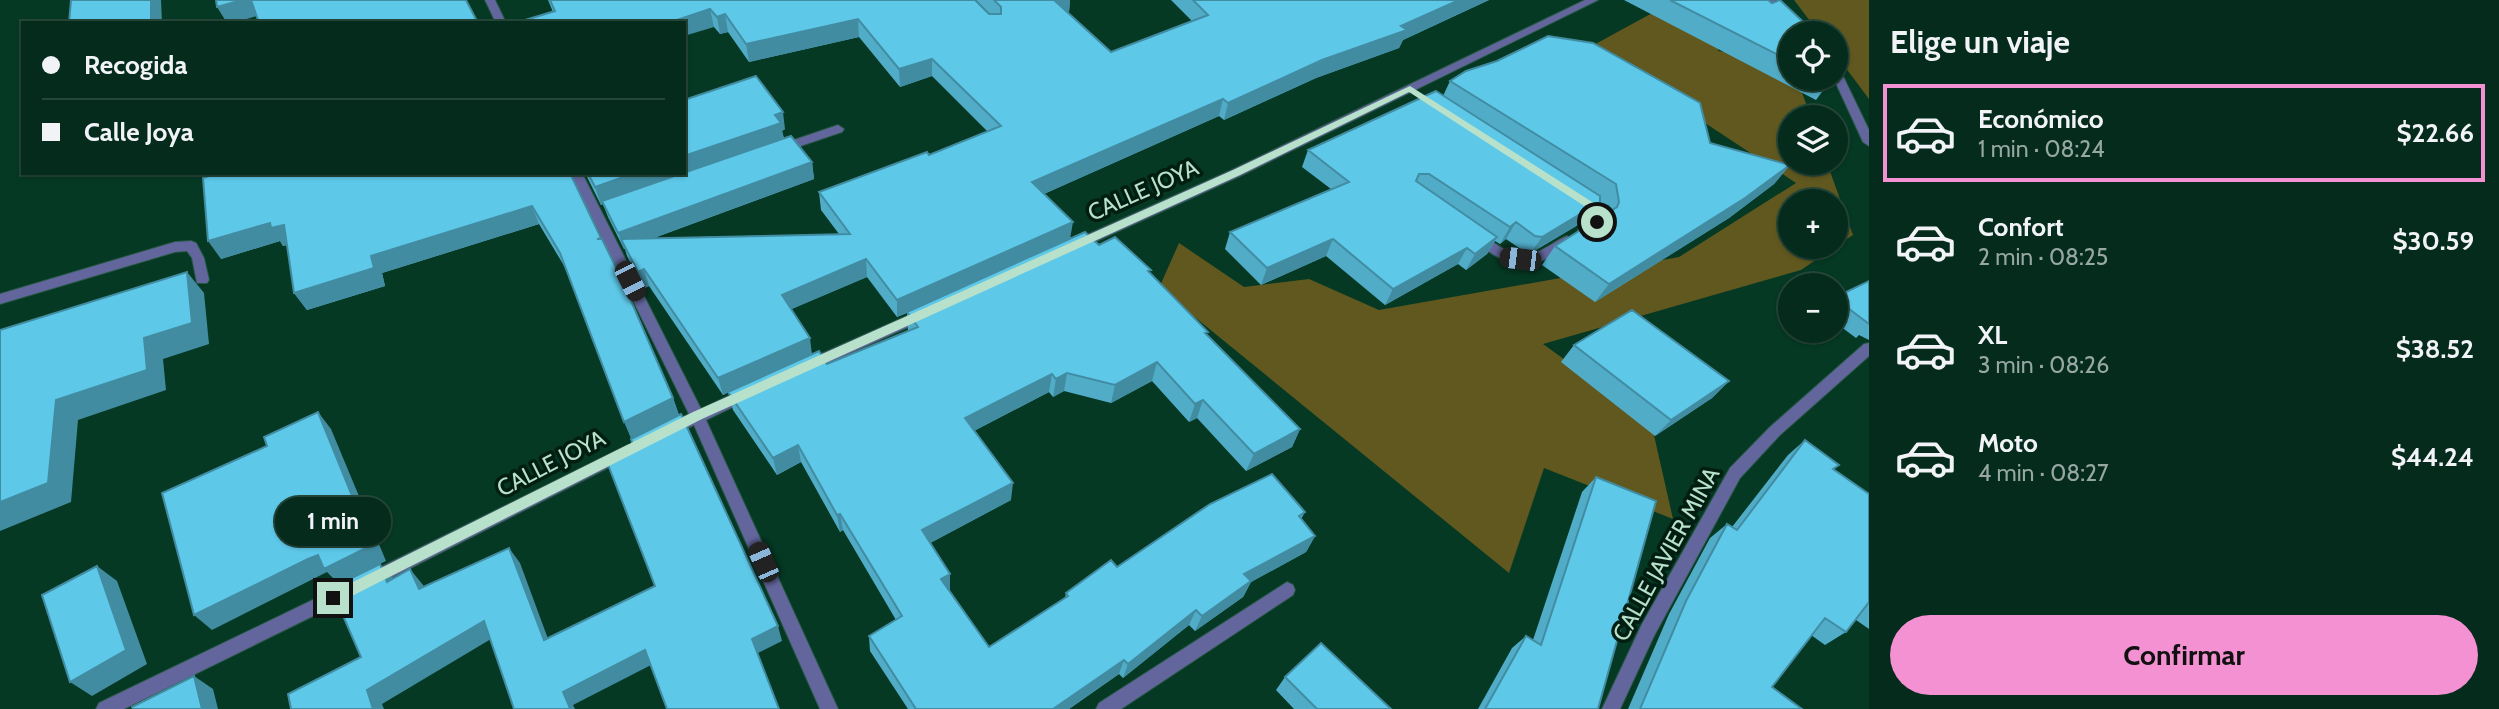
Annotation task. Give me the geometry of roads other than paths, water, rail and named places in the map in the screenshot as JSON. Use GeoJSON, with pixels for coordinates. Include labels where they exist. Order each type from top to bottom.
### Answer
{"type":"FeatureCollection","features":[{"type":"Feature","properties":{"kind":"street"},"geometry":{"type":"LineString","coordinates":[[489,0],[500,21]]}},
{"type":"Feature","properties":{"kind":"street","name":"CALLE JOYA"},"geometry":{"type":"LineString","coordinates":[[1061,252],[1416,92],[1593,0]]}},
{"type":"Feature","properties":{"kind":"street"},"geometry":{"type":"LineString","coordinates":[[1769,0],[1789,21]]}},
{"type":"Feature","properties":{"kind":"street"},"geometry":{"type":"LineString","coordinates":[[1845,91],[1869,142]]}},
{"type":"Feature","properties":{"kind":"street"},"geometry":{"type":"LineString","coordinates":[[762,156],[838,129]]}},
{"type":"Feature","properties":{"kind":"street"},"geometry":{"type":"LineString","coordinates":[[577,175],[603,211],[829,709]]}},
{"type":"Feature","properties":{"kind":"street"},"geometry":{"type":"LineString","coordinates":[[1460,227],[1506,257],[1534,261],[1597,222],[1597,209],[1573,194]]}},
{"type":"Feature","properties":{"kind":"street"},"geometry":{"type":"LineString","coordinates":[[0,299],[175,247],[191,246],[198,258],[202,280]]}},
{"type":"Feature","properties":{"kind":"street"},"geometry":{"type":"LineString","coordinates":[[798,370],[936,308]]}},
{"type":"Feature","properties":{"kind":"street","name":"CALLE JAVIER MINA"},"geometry":{"type":"LineString","coordinates":[[1611,709],[1648,630],[1735,473],[1775,431],[1869,348]]}},
{"type":"Feature","properties":{"kind":"street","name":"CALLE JOYA"},"geometry":{"type":"LineString","coordinates":[[105,709],[212,659],[760,387]]}},
{"type":"Feature","properties":{"kind":"street"},"geometry":{"type":"LineString","coordinates":[[1105,709],[1287,590]]}}]}
